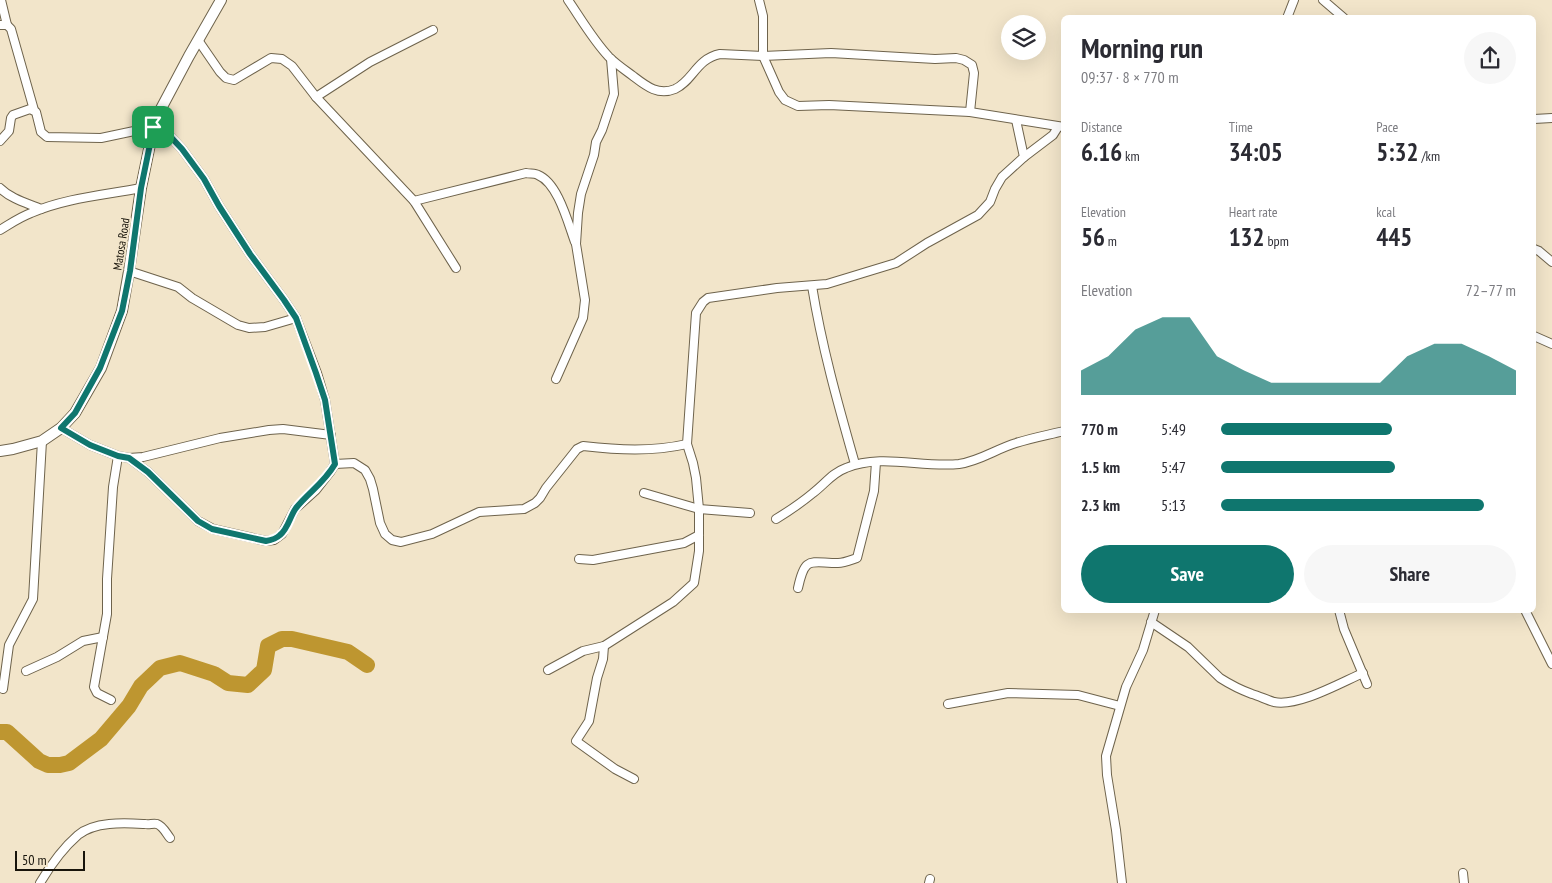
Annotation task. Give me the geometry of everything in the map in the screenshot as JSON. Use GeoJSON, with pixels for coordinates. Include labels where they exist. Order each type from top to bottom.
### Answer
{"type":"FeatureCollection","features":[{"type":"Feature","properties":{"kind":"street"},"geometry":{"type":"LineString","coordinates":[[1,0],[3,25],[11,29],[41,132],[47,137],[101,138],[154,124],[182,149],[204,179],[250,254],[296,318],[325,400],[335,464],[316,490],[295,509],[282,534],[274,540],[266,541],[206,526],[198,521],[148,472],[129,458]]}},
{"type":"Feature","properties":{"kind":"street","name":"Matosa Road"},"geometry":{"type":"LineString","coordinates":[[0,451],[42,441],[61,428],[75,413],[100,368],[122,311],[130,271],[141,188],[154,124],[221,0]]}},
{"type":"Feature","properties":{"kind":"street"},"geometry":{"type":"LineString","coordinates":[[568,0],[611,59],[650,89],[660,92],[677,88],[700,64],[714,55],[720,54],[763,56],[831,53],[935,59],[956,58],[972,65],[974,73],[970,112]]}},
{"type":"Feature","properties":{"kind":"street"},"geometry":{"type":"LineString","coordinates":[[759,0],[763,16],[763,56],[779,92],[785,100],[798,106],[829,105],[970,112],[1061,127]]}},
{"type":"Feature","properties":{"kind":"street"},"geometry":{"type":"LineString","coordinates":[[1288,15],[1294,0]]}},
{"type":"Feature","properties":{"kind":"street"},"geometry":{"type":"LineString","coordinates":[[1323,0],[1340,15]]}},
{"type":"Feature","properties":{"kind":"street"},"geometry":{"type":"LineString","coordinates":[[316,97],[370,62],[433,30]]}},
{"type":"Feature","properties":{"kind":"street"},"geometry":{"type":"LineString","coordinates":[[198,40],[226,78],[234,80],[271,58],[282,59],[292,66],[316,97],[414,201],[456,268]]}},
{"type":"Feature","properties":{"kind":"street"},"geometry":{"type":"LineString","coordinates":[[576,244],[580,194],[594,156],[596,142],[614,94],[611,59]]}},
{"type":"Feature","properties":{"kind":"street"},"geometry":{"type":"LineString","coordinates":[[0,141],[9,131],[13,115],[27,109],[34,110]]}},
{"type":"Feature","properties":{"kind":"street"},"geometry":{"type":"LineString","coordinates":[[1536,119],[1552,118]]}},
{"type":"Feature","properties":{"kind":"street"},"geometry":{"type":"LineString","coordinates":[[1016,120],[1024,157]]}},
{"type":"Feature","properties":{"kind":"street"},"geometry":{"type":"LineString","coordinates":[[548,670],[583,651],[604,646],[674,602],[694,583],[698,560],[699,509],[696,478],[687,444],[696,313],[698,308],[708,298],[777,288],[827,284],[896,263],[927,243],[978,215],[990,202],[1002,177],[1061,127]]}},
{"type":"Feature","properties":{"kind":"street"},"geometry":{"type":"LineString","coordinates":[[414,201],[526,173],[537,174],[546,180],[556,192],[576,244],[585,300],[584,318],[556,378]]}},
{"type":"Feature","properties":{"kind":"street"},"geometry":{"type":"LineString","coordinates":[[0,188],[15,198],[41,209]]}},
{"type":"Feature","properties":{"kind":"street"},"geometry":{"type":"LineString","coordinates":[[0,230],[28,214],[61,203],[141,188]]}},
{"type":"Feature","properties":{"kind":"street"},"geometry":{"type":"LineString","coordinates":[[1536,250],[1552,262]]}},
{"type":"Feature","properties":{"kind":"street"},"geometry":{"type":"LineString","coordinates":[[130,271],[178,287],[192,298],[238,325],[249,328],[265,327],[296,318]]}},
{"type":"Feature","properties":{"kind":"street"},"geometry":{"type":"LineString","coordinates":[[812,286],[820,332],[833,387],[855,464]]}},
{"type":"Feature","properties":{"kind":"street"},"geometry":{"type":"LineString","coordinates":[[1536,337],[1552,344]]}},
{"type":"Feature","properties":{"kind":"street"},"geometry":{"type":"LineString","coordinates":[[61,428],[90,445],[118,456],[129,458],[143,457],[220,438],[269,430],[331,436]]}},
{"type":"Feature","properties":{"kind":"street"},"geometry":{"type":"LineString","coordinates":[[776,519],[798,506],[832,475],[855,464],[893,461],[958,464],[981,459],[1016,443],[1061,432]]}},
{"type":"Feature","properties":{"kind":"street"},"geometry":{"type":"LineString","coordinates":[[2,689],[9,645],[33,599],[42,441]]}},
{"type":"Feature","properties":{"kind":"street"},"geometry":{"type":"LineString","coordinates":[[335,464],[354,463],[365,470],[370,479],[380,523],[385,534],[392,540],[401,542],[432,534],[479,512],[524,510],[530,507],[540,498],[577,449],[583,446],[648,451],[687,444]]}},
{"type":"Feature","properties":{"kind":"street"},"geometry":{"type":"LineString","coordinates":[[111,700],[97,693],[94,687],[107,614],[107,579],[113,487],[118,456]]}},
{"type":"Feature","properties":{"kind":"street"},"geometry":{"type":"LineString","coordinates":[[798,588],[802,571],[806,565],[818,561],[840,563],[857,558],[874,491],[876,462]]}},
{"type":"Feature","properties":{"kind":"street"},"geometry":{"type":"LineString","coordinates":[[644,493],[699,509],[750,513]]}},
{"type":"Feature","properties":{"kind":"street"},"geometry":{"type":"LineString","coordinates":[[579,559],[593,560],[684,543],[699,535]]}},
{"type":"Feature","properties":{"kind":"street"},"geometry":{"type":"LineString","coordinates":[[1122,883],[1106,756],[1126,687],[1143,650],[1154,613]]}},
{"type":"Feature","properties":{"kind":"street"},"geometry":{"type":"LineString","coordinates":[[1340,613],[1344,629],[1367,684]]}},
{"type":"Feature","properties":{"kind":"street"},"geometry":{"type":"LineString","coordinates":[[1526,613],[1552,664]]}},
{"type":"Feature","properties":{"kind":"street"},"geometry":{"type":"LineString","coordinates":[[1151,622],[1188,647],[1226,682],[1275,702],[1300,700],[1363,673]]}},
{"type":"Feature","properties":{"kind":"street"},"geometry":{"type":"LineString","coordinates":[[26,671],[56,657],[83,641],[103,637]]}},
{"type":"Feature","properties":{"kind":"street"},"geometry":{"type":"LineString","coordinates":[[604,646],[603,659],[596,678],[589,722],[576,741],[615,769],[634,779]]}},
{"type":"Feature","properties":{"kind":"street"},"geometry":{"type":"LineString","coordinates":[[948,704],[1008,693],[1078,695],[1120,706]]}},
{"type":"Feature","properties":{"kind":"street"},"geometry":{"type":"LineString","coordinates":[[40,883],[62,852],[79,834],[97,826],[137,823],[147,825],[155,823],[162,827],[170,838]]}},
{"type":"Feature","properties":{"kind":"street"},"geometry":{"type":"LineString","coordinates":[[1463,873],[1464,883]]}},
{"type":"Feature","properties":{"kind":"waterway"},"geometry":{"type":"LineString","coordinates":[[0,732],[7,732],[39,761],[48,765],[60,765],[69,763],[101,739],[129,706],[141,686],[160,668],[180,663],[214,674],[228,683],[248,685],[264,670],[268,646],[282,639],[292,639],[348,652],[367,665]]}},
{"type":"Feature","properties":{"kind":"route"},"geometry":{"type":"LineString","coordinates":[[155,120],[182,149],[204,179],[250,254],[296,318],[325,400],[335,464],[316,490],[295,509],[282,534],[274,540],[266,541],[206,526],[198,521],[148,472],[129,458],[118,456],[90,445],[61,428],[75,413],[100,368],[122,311],[130,271],[141,188],[153,127],[155,120]]}}]}
